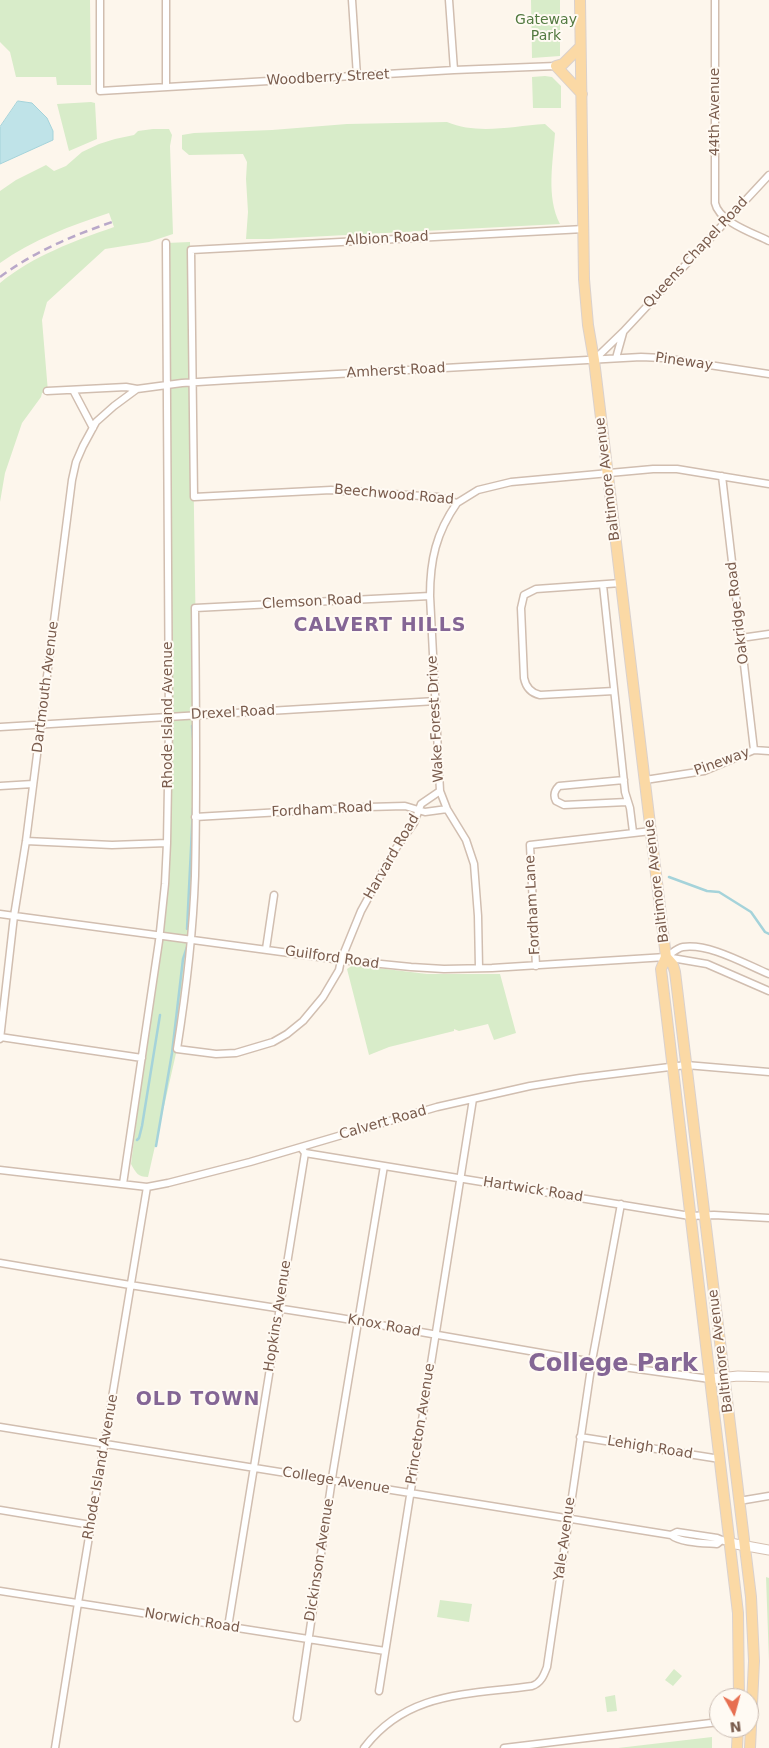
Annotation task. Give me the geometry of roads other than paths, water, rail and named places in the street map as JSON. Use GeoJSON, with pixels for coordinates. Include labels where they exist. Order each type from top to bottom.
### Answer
{"type":"FeatureCollection","features":[{"type":"Feature","properties":{"kind":"main road","name":"Baltimore Avenue"},"geometry":{"type":"LineString","coordinates":[[580,0],[586,307],[597,360],[608,473],[666,957],[661,969],[720,1459],[726,1542],[738,1613],[739,1688]]}},
{"type":"Feature","properties":{"kind":"main road"},"geometry":{"type":"LineString","coordinates":[[580,47],[563,64],[556,66],[582,94]]}},
{"type":"Feature","properties":{"kind":"main road","name":"Baltimore Avenue"},"geometry":{"type":"LineString","coordinates":[[666,957],[674,968],[751,1597],[754,1687],[750,1748]]}},
{"type":"Feature","properties":{"kind":"street","name":"Woodberry Street"},"geometry":{"type":"LineString","coordinates":[[100,0],[100,91],[454,70],[556,66]]}},
{"type":"Feature","properties":{"kind":"street"},"geometry":{"type":"LineString","coordinates":[[166,0],[166,87]]}},
{"type":"Feature","properties":{"kind":"street"},"geometry":{"type":"LineString","coordinates":[[352,0],[357,76]]}},
{"type":"Feature","properties":{"kind":"street"},"geometry":{"type":"LineString","coordinates":[[449,0],[454,70]]}},
{"type":"Feature","properties":{"kind":"street","name":"44th Avenue"},"geometry":{"type":"LineString","coordinates":[[715,0],[715,203],[720,214],[728,220]]}},
{"type":"Feature","properties":{"kind":"street","name":"Queens Chapel Road"},"geometry":{"type":"LineString","coordinates":[[597,360],[769,175]]}},
{"type":"Feature","properties":{"kind":"street"},"geometry":{"type":"LineString","coordinates":[[728,220],[769,241]]}},
{"type":"Feature","properties":{"kind":"street","name":"Albion Road"},"geometry":{"type":"LineString","coordinates":[[192,382],[191,250],[584,229]]}},
{"type":"Feature","properties":{"kind":"street","name":"Rhode Island Avenue"},"geometry":{"type":"LineString","coordinates":[[123,1184],[160,935],[167,843],[166,243]]}},
{"type":"Feature","properties":{"kind":"street","name":"Queens Chapel Road"},"geometry":{"type":"LineString","coordinates":[[616,358],[623,332]]}},
{"type":"Feature","properties":{"kind":"street","name":"Pineway"},"geometry":{"type":"LineString","coordinates":[[597,360],[663,358],[769,374]]}},
{"type":"Feature","properties":{"kind":"street","name":"Amherst Road"},"geometry":{"type":"LineString","coordinates":[[167,385],[192,382],[597,360]]}},
{"type":"Feature","properties":{"kind":"street","name":"Beechwood Road"},"geometry":{"type":"LineString","coordinates":[[192,382],[194,497],[331,490],[438,497],[457,503],[478,490],[511,482],[665,468],[769,484]]}},
{"type":"Feature","properties":{"kind":"street","name":"Dartmouth Avenue"},"geometry":{"type":"LineString","coordinates":[[0,1038],[14,916],[26,841],[72,480],[76,462],[93,428],[105,413],[138,389],[167,385]]}},
{"type":"Feature","properties":{"kind":"street"},"geometry":{"type":"LineString","coordinates":[[47,391],[126,387],[138,389]]}},
{"type":"Feature","properties":{"kind":"street"},"geometry":{"type":"LineString","coordinates":[[72,390],[93,428]]}},
{"type":"Feature","properties":{"kind":"street","name":"Oakridge Road"},"geometry":{"type":"LineString","coordinates":[[722,476],[754,750]]}},
{"type":"Feature","properties":{"kind":"street","name":"Wake Forest Drive"},"geometry":{"type":"LineString","coordinates":[[447,809],[440,791],[430,574],[434,550],[448,516],[457,503]]}},
{"type":"Feature","properties":{"kind":"street"},"geometry":{"type":"LineString","coordinates":[[614,691],[540,695],[530,692],[524,678],[521,600],[524,595],[536,589],[621,584]]}},
{"type":"Feature","properties":{"kind":"street","name":"Baltimore Avenue"},"geometry":{"type":"LineString","coordinates":[[603,585],[624,780],[633,832]]}},
{"type":"Feature","properties":{"kind":"street","name":"Clemson Road"},"geometry":{"type":"LineString","coordinates":[[195,608],[430,596]]}},
{"type":"Feature","properties":{"kind":"street","name":"Rhode Island Avenue"},"geometry":{"type":"LineString","coordinates":[[177,1049],[186,988],[195,877],[197,716],[195,608]]}},
{"type":"Feature","properties":{"kind":"street"},"geometry":{"type":"LineString","coordinates":[[740,638],[769,634]]}},
{"type":"Feature","properties":{"kind":"street","name":"Drexel Road"},"geometry":{"type":"LineString","coordinates":[[0,727],[436,701]]}},
{"type":"Feature","properties":{"kind":"street","name":"Pineway"},"geometry":{"type":"LineString","coordinates":[[645,780],[704,771],[754,750],[769,751]]}},
{"type":"Feature","properties":{"kind":"street"},"geometry":{"type":"LineString","coordinates":[[624,780],[559,786],[555,789],[554,797],[556,801],[564,805],[627,802]]}},
{"type":"Feature","properties":{"kind":"street"},"geometry":{"type":"LineString","coordinates":[[0,786],[33,784]]}},
{"type":"Feature","properties":{"kind":"street"},"geometry":{"type":"LineString","coordinates":[[418,810],[421,804],[440,791]]}},
{"type":"Feature","properties":{"kind":"street","name":"Fordham Road"},"geometry":{"type":"LineString","coordinates":[[196,817],[368,807],[406,806],[418,810]]}},
{"type":"Feature","properties":{"kind":"street"},"geometry":{"type":"LineString","coordinates":[[447,809],[466,840],[474,864],[479,968]]}},
{"type":"Feature","properties":{"kind":"street","name":"Harvard Road"},"geometry":{"type":"LineString","coordinates":[[177,1049],[216,1054],[236,1053],[273,1042],[296,1027],[314,1010],[339,970],[341,960],[361,912],[394,850],[414,823],[418,810],[425,812],[447,809]]}},
{"type":"Feature","properties":{"kind":"street","name":"Fordham Lane"},"geometry":{"type":"LineString","coordinates":[[536,966],[530,845],[651,831]]}},
{"type":"Feature","properties":{"kind":"street"},"geometry":{"type":"LineString","coordinates":[[26,841],[112,845],[167,843]]}},
{"type":"Feature","properties":{"kind":"street"},"geometry":{"type":"LineString","coordinates":[[266,949],[274,894]]}},
{"type":"Feature","properties":{"kind":"street","name":"Guilford Road"},"geometry":{"type":"LineString","coordinates":[[0,914],[341,960],[417,968],[536,966],[666,957]]}},
{"type":"Feature","properties":{"kind":"street"},"geometry":{"type":"LineString","coordinates":[[666,957],[681,948],[704,948],[769,974]]}},
{"type":"Feature","properties":{"kind":"street"},"geometry":{"type":"LineString","coordinates":[[666,957],[707,964],[769,991]]}},
{"type":"Feature","properties":{"kind":"street"},"geometry":{"type":"LineString","coordinates":[[0,1038],[142,1058]]}},
{"type":"Feature","properties":{"kind":"street","name":"Calvert Road"},"geometry":{"type":"LineString","coordinates":[[0,1170],[147,1187],[177,1181],[473,1099],[580,1078],[686,1065],[769,1072]]}},
{"type":"Feature","properties":{"kind":"street","name":"Princeton Avenue"},"geometry":{"type":"LineString","coordinates":[[379,1691],[473,1099]]}},
{"type":"Feature","properties":{"kind":"street"},"geometry":{"type":"LineString","coordinates":[[300,1146],[305,1153]]}},
{"type":"Feature","properties":{"kind":"street","name":"Hartwick Road"},"geometry":{"type":"LineString","coordinates":[[305,1153],[690,1216],[769,1218]]}},
{"type":"Feature","properties":{"kind":"street","name":"Hopkins Avenue"},"geometry":{"type":"LineString","coordinates":[[228,1627],[305,1153]]}},
{"type":"Feature","properties":{"kind":"street","name":"Dickinson Avenue"},"geometry":{"type":"LineString","coordinates":[[297,1718],[332,1480],[384,1166]]}},
{"type":"Feature","properties":{"kind":"street","name":"Rhode Island Avenue"},"geometry":{"type":"LineString","coordinates":[[55,1748],[147,1187]]}},
{"type":"Feature","properties":{"kind":"street","name":"Yale Avenue"},"geometry":{"type":"LineString","coordinates":[[364,1748],[395,1717],[422,1703],[532,1686],[541,1680],[546,1667],[592,1361],[621,1204]]}},
{"type":"Feature","properties":{"kind":"street","name":"Knox Road"},"geometry":{"type":"LineString","coordinates":[[0,1263],[130,1286],[280,1308],[649,1371],[710,1378],[738,1376],[769,1377]]}},
{"type":"Feature","properties":{"kind":"street","name":"College Avenue"},"geometry":{"type":"LineString","coordinates":[[0,1427],[671,1535],[677,1532],[717,1538],[726,1542]]}},
{"type":"Feature","properties":{"kind":"street","name":"Lehigh Road"},"geometry":{"type":"LineString","coordinates":[[580,1437],[720,1459]]}},
{"type":"Feature","properties":{"kind":"street"},"geometry":{"type":"LineString","coordinates":[[739,1501],[769,1496]]}},
{"type":"Feature","properties":{"kind":"street"},"geometry":{"type":"LineString","coordinates":[[0,1510],[91,1525]]}},
{"type":"Feature","properties":{"kind":"street"},"geometry":{"type":"LineString","coordinates":[[726,1542],[769,1550]]}},
{"type":"Feature","properties":{"kind":"street","name":"Norwich Road"},"geometry":{"type":"LineString","coordinates":[[0,1591],[385,1651]]}},
{"type":"Feature","properties":{"kind":"street"},"geometry":{"type":"LineString","coordinates":[[504,1748],[709,1723]]}},
{"type":"Feature","properties":{"kind":"water"},"geometry":{"type":"Polygon","coordinates":[[[18,101],[32,103],[47,118],[53,131],[53,140],[0,164],[0,127],[18,101]]]}},
{"type":"Feature","properties":{"kind":"waterway"},"geometry":{"type":"LineString","coordinates":[[192,726],[193,738]]}},
{"type":"Feature","properties":{"kind":"waterway"},"geometry":{"type":"LineString","coordinates":[[187,929],[193,808]]}},
{"type":"Feature","properties":{"kind":"waterway"},"geometry":{"type":"LineString","coordinates":[[669,877],[707,891],[719,892],[751,912],[765,932],[769,934]]}},
{"type":"Feature","properties":{"kind":"waterway"},"geometry":{"type":"LineString","coordinates":[[156,1146],[172,1053],[183,959],[187,947]]}},
{"type":"Feature","properties":{"kind":"waterway"},"geometry":{"type":"LineString","coordinates":[[137,1140],[142,1126],[160,1015]]}},
{"type":"Feature","properties":{"kind":"railway"},"geometry":{"type":"LineString","coordinates":[[0,277],[27,259],[55,244],[115,221]]}},
{"type":"Feature","properties":{"kind":"district","name":"CALVERT HILLS"},"geometry":{"type":"Point","coordinates":[380,626]}},
{"type":"Feature","properties":{"kind":"district","name":"College Park"},"geometry":{"type":"Point","coordinates":[613,1365]}},
{"type":"Feature","properties":{"kind":"district","name":"OLD TOWN"},"geometry":{"type":"Point","coordinates":[198,1400]}},
{"type":"Feature","properties":{"kind":"park label","name":"Gateway Park"},"geometry":{"type":"Point","coordinates":[546,28]}}]}
